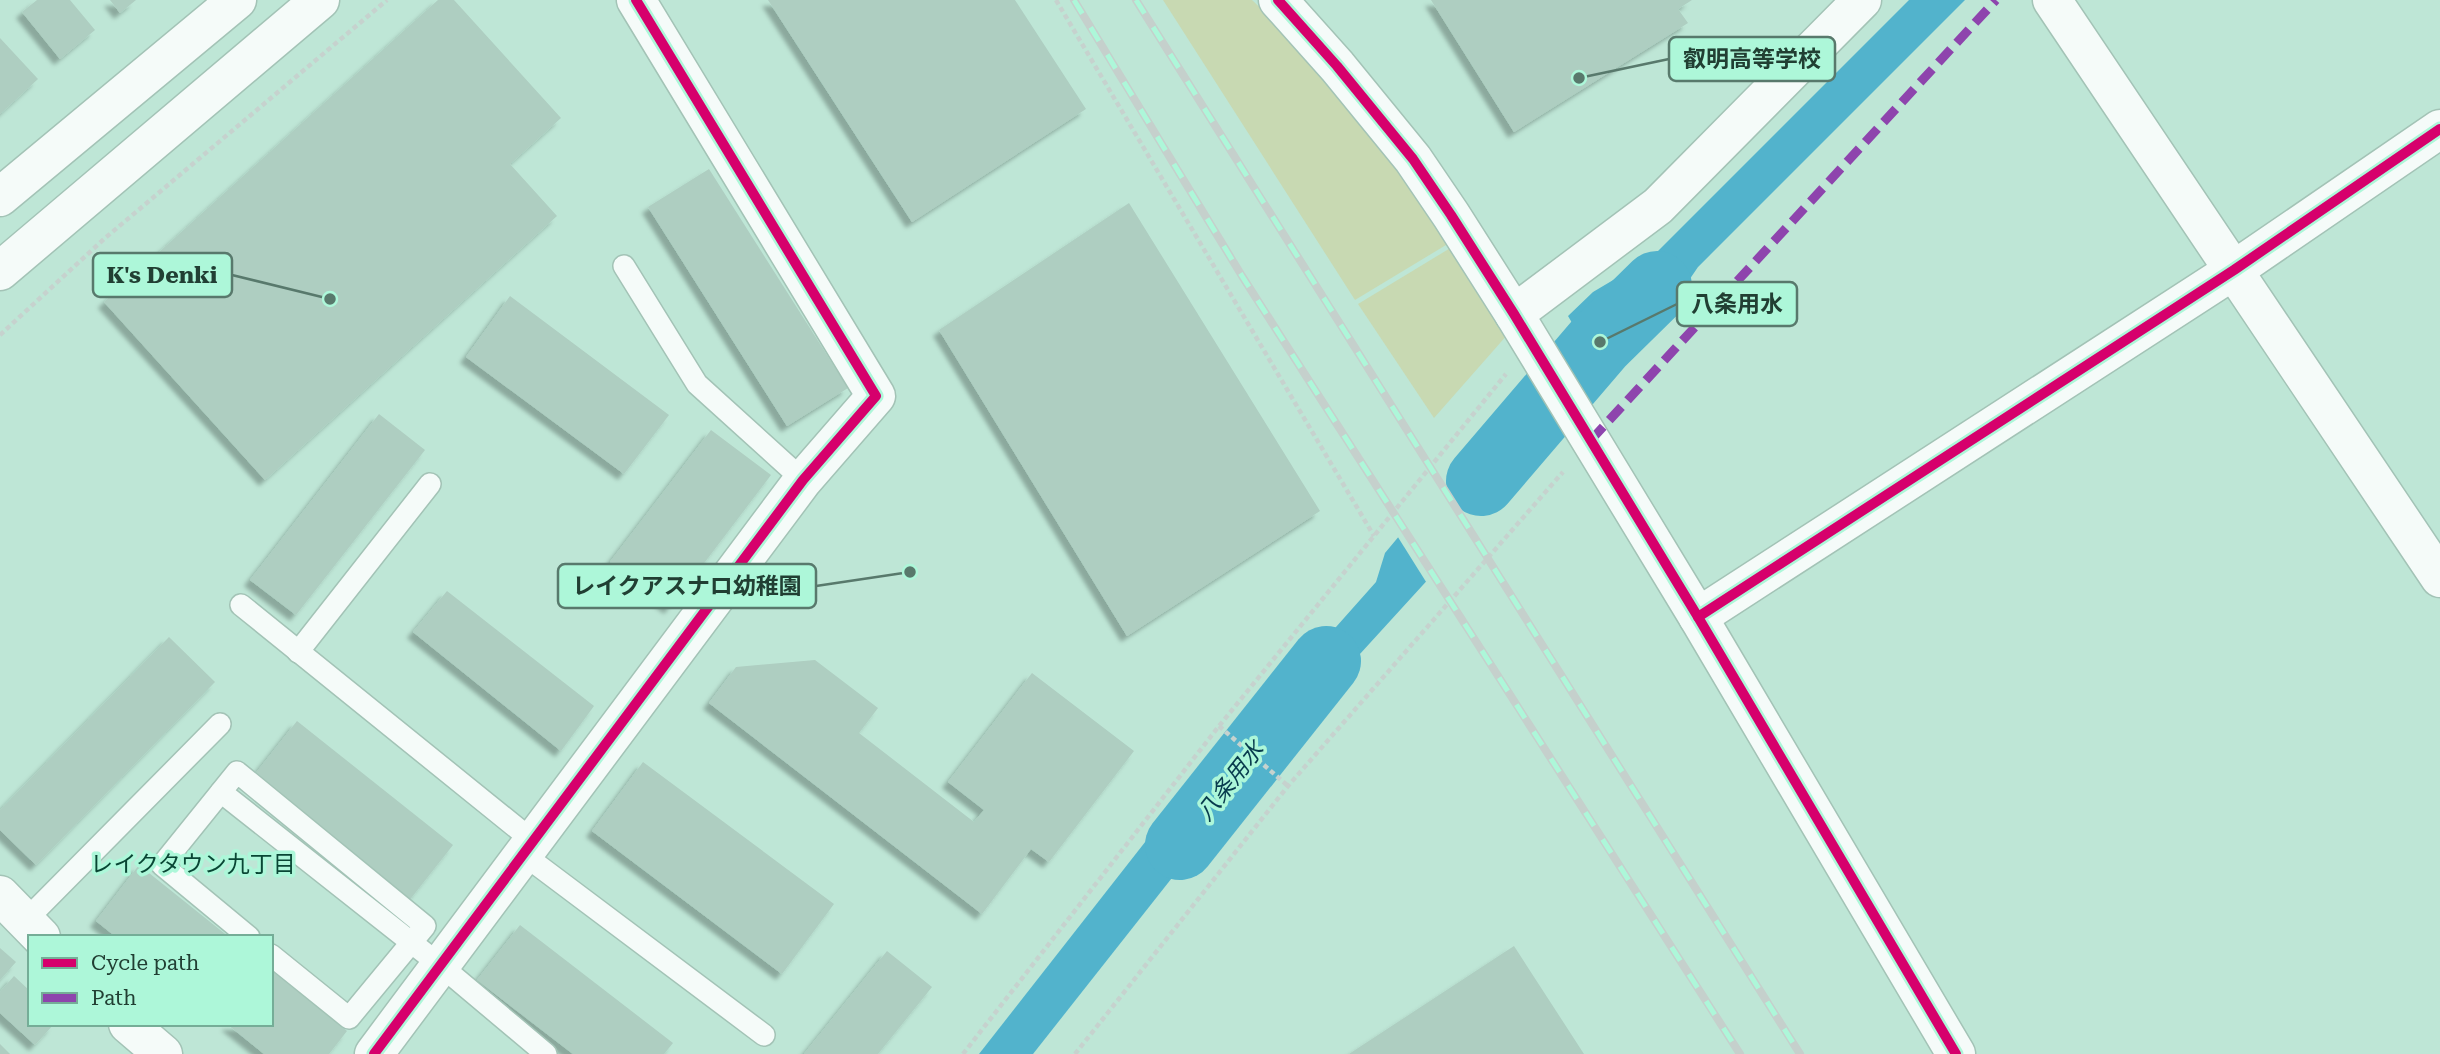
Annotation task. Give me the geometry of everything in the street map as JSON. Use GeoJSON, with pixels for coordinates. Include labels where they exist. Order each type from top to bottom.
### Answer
{"type":"FeatureCollection","features":[{"type":"Feature","properties":{"kind":"street"},"geometry":{"type":"LineString","coordinates":[[0,197],[237,0]]}},
{"type":"Feature","properties":{"kind":"street"},"geometry":{"type":"LineString","coordinates":[[0,271],[320,0]]}},
{"type":"Feature","properties":{"kind":"street"},"geometry":{"type":"LineString","coordinates":[[376,1035],[425,954],[528,848],[803,480],[876,396],[636,0]]}},
{"type":"Feature","properties":{"kind":"street"},"geometry":{"type":"LineString","coordinates":[[1278,0],[1337,65],[1413,159],[1514,314],[1698,617],[1956,1054]]}},
{"type":"Feature","properties":{"kind":"street"},"geometry":{"type":"LineString","coordinates":[[1514,314],[1658,206],[1862,0]]}},
{"type":"Feature","properties":{"kind":"street"},"geometry":{"type":"LineString","coordinates":[[2052,0],[2440,578]]}},
{"type":"Feature","properties":{"kind":"street"},"geometry":{"type":"LineString","coordinates":[[1698,617],[2234,270],[2440,129]]}},
{"type":"Feature","properties":{"kind":"street"},"geometry":{"type":"LineString","coordinates":[[130,1026],[163,1054]]}},
{"type":"Feature","properties":{"kind":"lane"},"geometry":{"type":"LineString","coordinates":[[624,265],[697,384],[803,480]]}},
{"type":"Feature","properties":{"kind":"lane"},"geometry":{"type":"LineString","coordinates":[[298,652],[430,484]]}},
{"type":"Feature","properties":{"kind":"lane"},"geometry":{"type":"LineString","coordinates":[[241,605],[528,848],[764,1035]]}},
{"type":"Feature","properties":{"kind":"lane"},"geometry":{"type":"LineString","coordinates":[[22,918],[220,724]]}},
{"type":"Feature","properties":{"kind":"lane"},"geometry":{"type":"LineString","coordinates":[[247,935],[162,865],[221,793],[425,954],[546,1054]]}},
{"type":"Feature","properties":{"kind":"lane"},"geometry":{"type":"LineString","coordinates":[[167,859],[262,935]]}},
{"type":"Feature","properties":{"kind":"lane"},"geometry":{"type":"LineString","coordinates":[[273,944],[376,1035]]}},
{"type":"Feature","properties":{"kind":"lane"},"geometry":{"type":"LineString","coordinates":[[273,957],[349,1018],[376,1035]]}},
{"type":"Feature","properties":{"kind":"path"},"geometry":{"type":"LineString","coordinates":[[0,335],[104,239],[387,0]]}},
{"type":"Feature","properties":{"kind":"path"},"geometry":{"type":"LineString","coordinates":[[1056,0],[1374,536]]}},
{"type":"Feature","properties":{"kind":"path"},"geometry":{"type":"LineString","coordinates":[[963,1054],[1219,726],[1519,358],[1535,348]]}},
{"type":"Feature","properties":{"kind":"path"},"geometry":{"type":"LineString","coordinates":[[1075,1054],[1288,786],[1591,440]]}},
{"type":"Feature","properties":{"kind":"path"},"geometry":{"type":"LineString","coordinates":[[1219,726],[1288,786]]}},
{"type":"Feature","properties":{"kind":"green space"},"geometry":{"type":"Polygon","coordinates":[[[1163,0],[1252,0],[1287,33],[1344,96],[1451,242],[1355,300],[1163,0]]]}},
{"type":"Feature","properties":{"kind":"green space"},"geometry":{"type":"Polygon","coordinates":[[[1452,247],[1508,334],[1434,418],[1358,304],[1452,247]]]}},
{"type":"Feature","properties":{"kind":"water"},"geometry":{"type":"Polygon","coordinates":[[[1909,0],[1965,0],[1698,267],[1651,336],[1602,374],[1568,316],[1593,292],[1652,257],[1909,0]]]}},
{"type":"Feature","properties":{"kind":"water"},"geometry":{"type":"Polygon","coordinates":[[[1531,378],[1558,437],[1276,746],[1249,725],[1376,582],[1385,553],[1531,378]]]}},
{"type":"Feature","properties":{"kind":"water"},"geometry":{"type":"Polygon","coordinates":[[[1219,754],[1250,779],[1033,1054],[979,1054],[1160,823],[1219,754]]]}},
{"type":"Feature","properties":{"kind":"pier"},"geometry":{"type":"Polygon","coordinates":[[[1456,463],[1490,516],[1428,585],[1396,534],[1456,463]]]}},
{"type":"Feature","properties":{"kind":"building"},"geometry":{"type":"Polygon","coordinates":[[[37,0],[70,0],[95,30],[60,59],[22,12],[37,0]]]}},
{"type":"Feature","properties":{"kind":"building"},"geometry":{"type":"Polygon","coordinates":[[[110,0],[136,0],[120,13],[110,0]]]}},
{"type":"Feature","properties":{"kind":"building"},"geometry":{"type":"Polygon","coordinates":[[[438,0],[454,0],[561,118],[510,164],[557,216],[265,480],[104,302],[438,0]]]}},
{"type":"Feature","properties":{"kind":"building"},"geometry":{"type":"Polygon","coordinates":[[[768,0],[1015,0],[1086,109],[912,222],[768,0]]]}},
{"type":"Feature","properties":{"kind":"building"},"geometry":{"type":"Polygon","coordinates":[[[1431,0],[1692,0],[1678,9],[1688,23],[1514,132],[1431,0]]]}},
{"type":"Feature","properties":{"kind":"building"},"geometry":{"type":"Polygon","coordinates":[[[0,38],[38,79],[0,114],[0,38]]]}},
{"type":"Feature","properties":{"kind":"building"},"geometry":{"type":"Polygon","coordinates":[[[709,169],[848,388],[787,426],[648,207],[709,169]]]}},
{"type":"Feature","properties":{"kind":"building"},"geometry":{"type":"Polygon","coordinates":[[[1129,203],[1320,511],[1127,636],[939,330],[1129,203]]]}},
{"type":"Feature","properties":{"kind":"building"},"geometry":{"type":"Polygon","coordinates":[[[510,296],[669,415],[624,474],[466,357],[510,296]]]}},
{"type":"Feature","properties":{"kind":"building"},"geometry":{"type":"Polygon","coordinates":[[[379,414],[425,450],[296,615],[250,580],[379,414]]]}},
{"type":"Feature","properties":{"kind":"building"},"geometry":{"type":"Polygon","coordinates":[[[711,430],[771,475],[670,608],[610,562],[711,430]]]}},
{"type":"Feature","properties":{"kind":"building"},"geometry":{"type":"Polygon","coordinates":[[[447,591],[594,706],[561,751],[413,632],[447,591]]]}},
{"type":"Feature","properties":{"kind":"building"},"geometry":{"type":"Polygon","coordinates":[[[169,637],[215,682],[36,865],[0,830],[0,810],[169,637]]]}},
{"type":"Feature","properties":{"kind":"building"},"geometry":{"type":"Polygon","coordinates":[[[815,660],[878,708],[859,733],[974,822],[984,810],[948,782],[1032,673],[1134,751],[1049,862],[1031,849],[982,914],[709,703],[736,667],[815,660]]]}},
{"type":"Feature","properties":{"kind":"building"},"geometry":{"type":"Polygon","coordinates":[[[297,721],[453,845],[408,902],[252,778],[297,721]]]}},
{"type":"Feature","properties":{"kind":"building"},"geometry":{"type":"Polygon","coordinates":[[[643,762],[834,904],[782,974],[592,831],[643,762]]]}},
{"type":"Feature","properties":{"kind":"building"},"geometry":{"type":"Polygon","coordinates":[[[139,865],[226,935],[114,935],[96,921],[139,865]]]}},
{"type":"Feature","properties":{"kind":"building"},"geometry":{"type":"Polygon","coordinates":[[[520,925],[673,1043],[664,1054],[573,1054],[477,980],[520,925]]]}},
{"type":"Feature","properties":{"kind":"building"},"geometry":{"type":"Polygon","coordinates":[[[1514,946],[1584,1054],[1349,1054],[1514,946]]]}},
{"type":"Feature","properties":{"kind":"building"},"geometry":{"type":"Polygon","coordinates":[[[0,948],[16,962],[0,980],[0,948]]]}},
{"type":"Feature","properties":{"kind":"building"},"geometry":{"type":"Polygon","coordinates":[[[887,951],[932,987],[878,1054],[804,1054],[887,951]]]}},
{"type":"Feature","properties":{"kind":"building"},"geometry":{"type":"Polygon","coordinates":[[[273,972],[347,1031],[329,1054],[264,1054],[229,1026],[273,1026],[273,972]]]}},
{"type":"Feature","properties":{"kind":"building"},"geometry":{"type":"Polygon","coordinates":[[[14,976],[28,989],[28,1026],[52,1026],[35,1045],[0,1013],[0,992],[14,976]]]}},
{"type":"Feature","properties":{"kind":"building"},"geometry":{"type":"Polygon","coordinates":[[[0,1044],[10,1054],[0,1054],[0,1044]]]}},
{"type":"Feature","properties":{"kind":"waterway","name":"八条用水"},"geometry":{"type":"LineString","coordinates":[[1481,481],[1600,342],[1657,286]]}},
{"type":"Feature","properties":{"kind":"waterway","name":"八条用水"},"geometry":{"type":"LineString","coordinates":[[1180,845],[1326,661]]}},
{"type":"Feature","properties":{"kind":"railway"},"geometry":{"type":"LineString","coordinates":[[1074,0],[1242,276],[1740,1054]]}},
{"type":"Feature","properties":{"kind":"railway"},"geometry":{"type":"LineString","coordinates":[[1136,0],[1800,1054]]}},
{"type":"Feature","properties":{"kind":"marked path"},"geometry":{"type":"LineString","coordinates":[[1591,440],[1996,0]]}},
{"type":"Feature","properties":{"kind":"cycle path"},"geometry":{"type":"LineString","coordinates":[[374,1054],[803,480],[876,396],[636,0]]}},
{"type":"Feature","properties":{"kind":"cycle path"},"geometry":{"type":"LineString","coordinates":[[1278,0],[1337,66],[1413,159],[1451,215],[1698,617],[1956,1054]]}},
{"type":"Feature","properties":{"kind":"cycle path"},"geometry":{"type":"LineString","coordinates":[[1698,617],[2234,270],[2440,129]]}},
{"type":"Feature","properties":{"kind":"place","name":"叡明高等学校"},"geometry":{"type":"Point","coordinates":[1579,78]}},
{"type":"Feature","properties":{"kind":"place","name":"K's Denki"},"geometry":{"type":"Point","coordinates":[330,299]}},
{"type":"Feature","properties":{"kind":"place","name":"八条用水"},"geometry":{"type":"Point","coordinates":[1600,342]}},
{"type":"Feature","properties":{"kind":"place","name":"レイクアスナロ幼稚園"},"geometry":{"type":"Point","coordinates":[910,572]}},
{"type":"Feature","properties":{"kind":"district","name":"レイクタウン九丁目"},"geometry":{"type":"Point","coordinates":[193,864]}}]}
